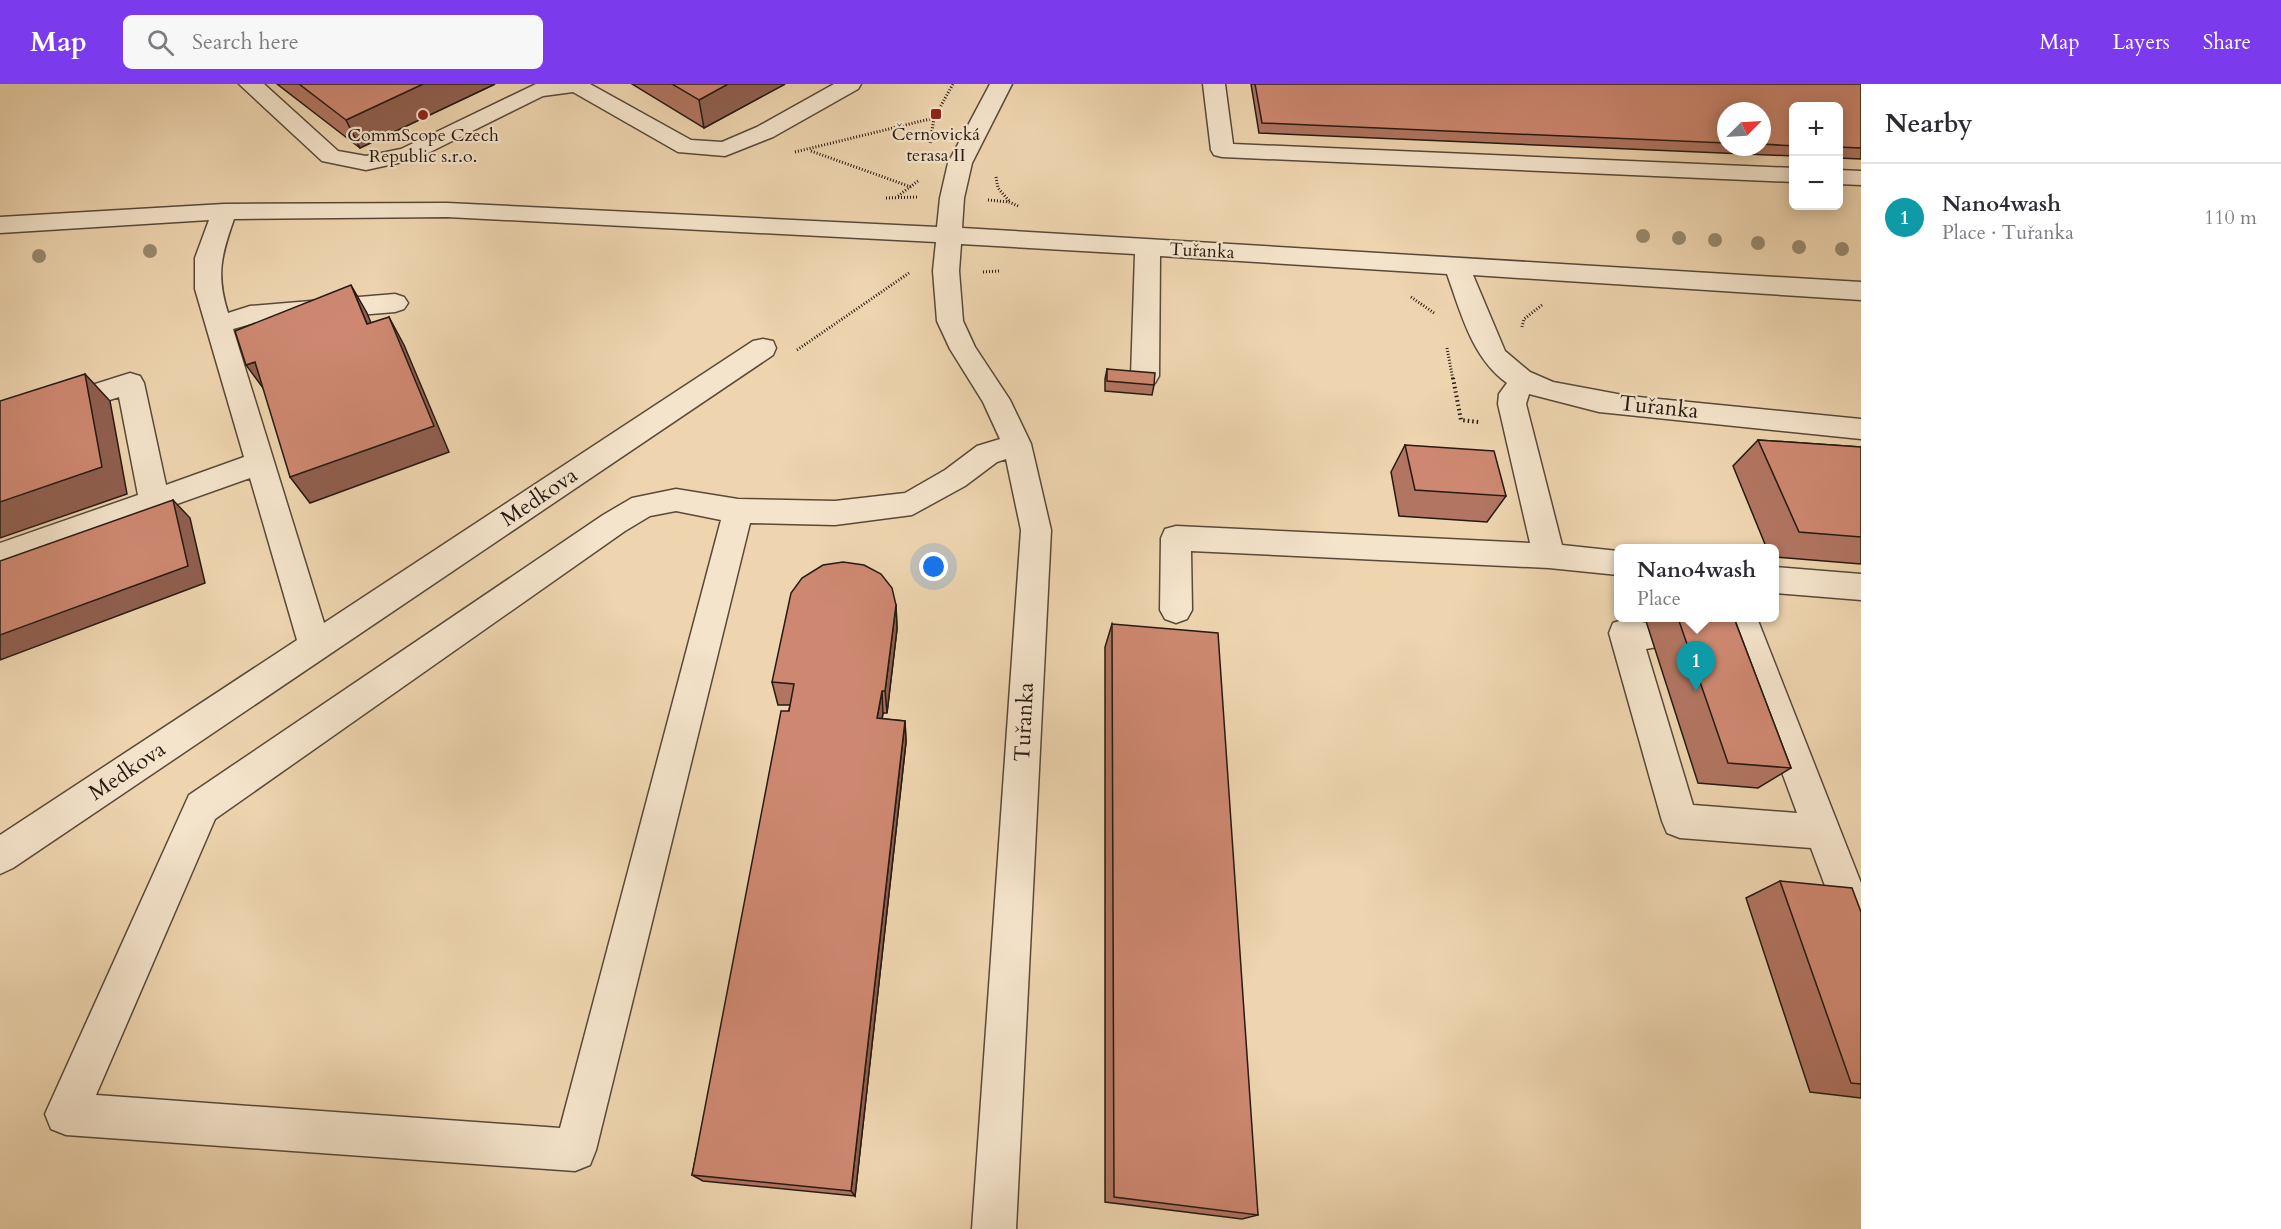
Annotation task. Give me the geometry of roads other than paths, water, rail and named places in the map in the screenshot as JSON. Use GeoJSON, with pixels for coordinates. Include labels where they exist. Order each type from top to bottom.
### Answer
{"type":"FeatureCollection","features":[{"type":"Feature","properties":{"kind":"street"},"geometry":{"type":"LineString","coordinates":[[250,84],[272,101],[330,156],[366,163],[408,154],[538,90],[576,85],[686,147],[725,149],[765,132],[850,84]]}},
{"type":"Feature","properties":{"kind":"street","name":"Tuřanka"},"geometry":{"type":"LineString","coordinates":[[994,1229],[1036,530],[1017,444],[996,400],[963,349],[950,321],[946,271],[948,235],[960,163],[1001,84]]}},
{"type":"Feature","properties":{"kind":"street"},"geometry":{"type":"LineString","coordinates":[[1214,84],[1222,150],[1789,175]]}},
{"type":"Feature","properties":{"kind":"street"},"geometry":{"type":"LineString","coordinates":[[1843,177],[1861,178]]}},
{"type":"Feature","properties":{"kind":"street"},"geometry":{"type":"LineString","coordinates":[[0,225],[224,212],[447,210],[687,220],[948,235]]}},
{"type":"Feature","properties":{"kind":"street"},"geometry":{"type":"LineString","coordinates":[[224,212],[207,265],[208,289],[315,645]]}},
{"type":"Feature","properties":{"kind":"street","name":"Tuřanka"},"geometry":{"type":"LineString","coordinates":[[948,235],[1861,291]]}},
{"type":"Feature","properties":{"kind":"street"},"geometry":{"type":"LineString","coordinates":[[1145,376],[1148,248]]}},
{"type":"Feature","properties":{"kind":"street","name":"Tuřanka"},"geometry":{"type":"LineString","coordinates":[[1457,267],[1494,355],[1500,364],[1525,380],[1568,395],[1616,403],[1861,429]]}},
{"type":"Feature","properties":{"kind":"street"},"geometry":{"type":"LineString","coordinates":[[218,324],[250,315],[395,303]]}},
{"type":"Feature","properties":{"kind":"street","name":"Medkova"},"geometry":{"type":"LineString","coordinates":[[0,856],[763,348]]}},
{"type":"Feature","properties":{"kind":"street"},"geometry":{"type":"LineString","coordinates":[[1525,380],[1513,394],[1512,404],[1549,556]]}},
{"type":"Feature","properties":{"kind":"street"},"geometry":{"type":"LineString","coordinates":[[0,424],[130,383],[154,501]]}},
{"type":"Feature","properties":{"kind":"street"},"geometry":{"type":"LineString","coordinates":[[738,511],[576,1150],[66,1114],[202,807],[643,506],[676,500],[738,511],[835,513],[874,510],[912,503],[955,478],[987,454],[1017,444]]}},
{"type":"Feature","properties":{"kind":"street"},"geometry":{"type":"LineString","coordinates":[[2,555],[260,463]]}},
{"type":"Feature","properties":{"kind":"street"},"geometry":{"type":"LineString","coordinates":[[1176,610],[1176,538],[1549,556],[1614,563]]}},
{"type":"Feature","properties":{"kind":"street"},"geometry":{"type":"LineString","coordinates":[[1779,580],[1861,587]]}},
{"type":"Feature","properties":{"kind":"street"},"geometry":{"type":"LineString","coordinates":[[1739,648],[1782,724],[1861,932]]}},
{"type":"Feature","properties":{"kind":"street"},"geometry":{"type":"LineString","coordinates":[[1648,653],[1673,748],[1680,821],[1823,832]]}},
{"type":"Feature","properties":{"kind":"street"},"geometry":{"type":"LineString","coordinates":[[1746,721],[1782,724]]}},
{"type":"Feature","properties":{"kind":"street"},"geometry":{"type":"LineString","coordinates":[[1758,755],[1794,758]]}},
{"type":"Feature","properties":{"kind":"place","name":"Černovická terasa II"},"geometry":{"type":"Point","coordinates":[936,114]}},
{"type":"Feature","properties":{"kind":"place","name":"CommScope Czech Republic s.r.o."},"geometry":{"type":"Point","coordinates":[423,115]}},
{"type":"Feature","properties":{"kind":"place","name":"Nano4wash"},"geometry":{"type":"Point","coordinates":[1696,691]}}]}
